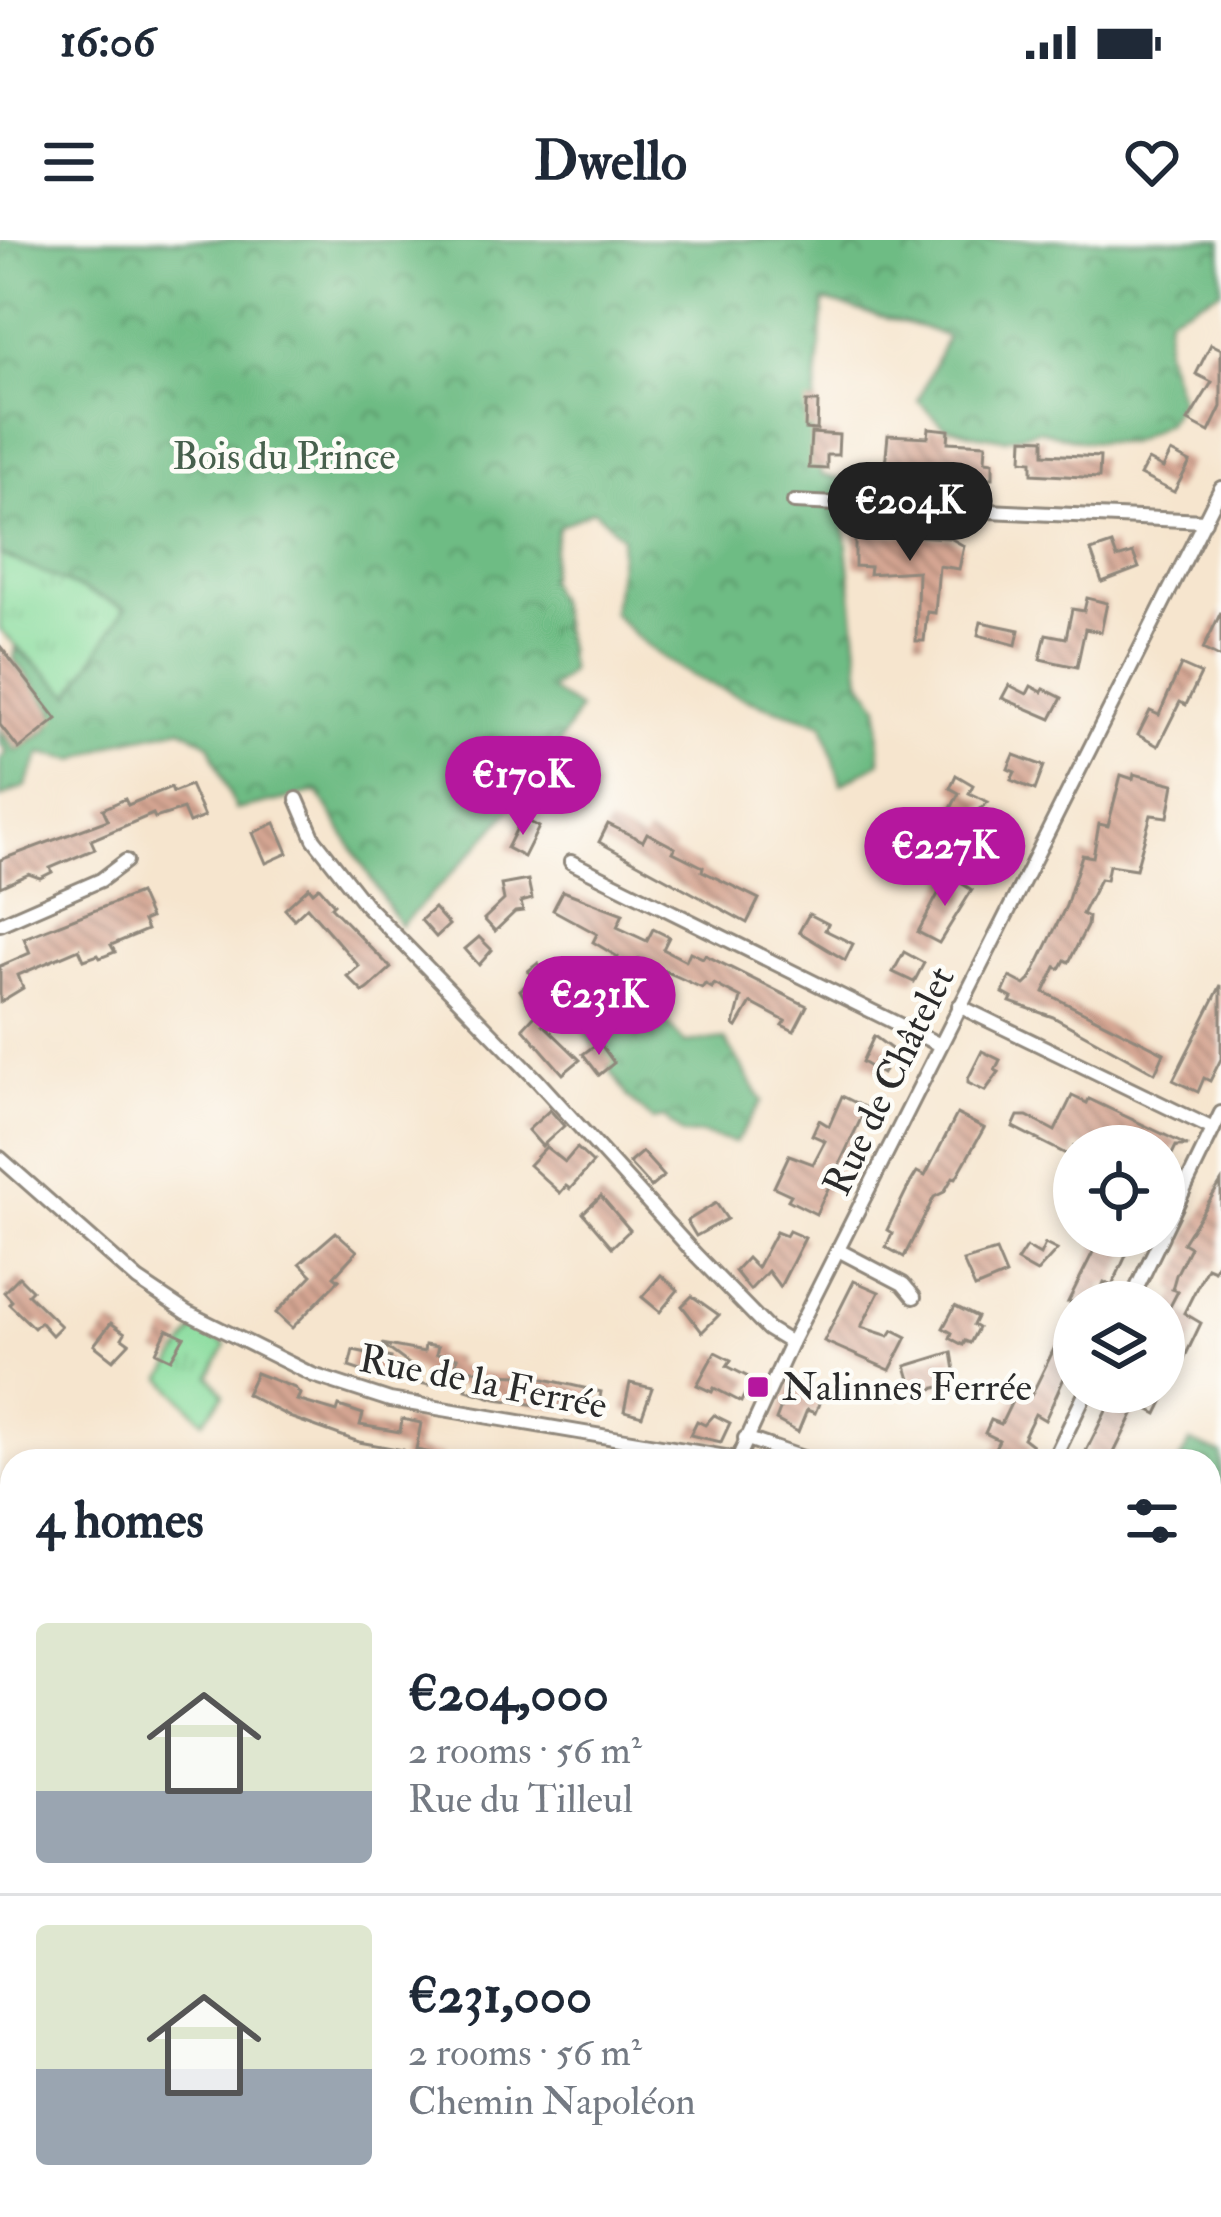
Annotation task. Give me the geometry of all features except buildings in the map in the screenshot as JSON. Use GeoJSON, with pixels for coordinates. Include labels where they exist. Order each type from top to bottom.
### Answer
{"type":"FeatureCollection","features":[{"type":"Feature","properties":{"kind":"street","name":"Rue de Châtelet"},"geometry":{"type":"LineString","coordinates":[[741,1449],[1221,488]]}},
{"type":"Feature","properties":{"kind":"street"},"geometry":{"type":"LineString","coordinates":[[794,502],[1205,521]]}},
{"type":"Feature","properties":{"kind":"street"},"geometry":{"type":"LineString","coordinates":[[297,800],[332,866],[364,904],[538,1081],[695,1255],[768,1329],[791,1343]]}},
{"type":"Feature","properties":{"kind":"street"},"geometry":{"type":"LineString","coordinates":[[0,924],[101,880],[126,861]]}},
{"type":"Feature","properties":{"kind":"street"},"geometry":{"type":"LineString","coordinates":[[571,862],[940,1046]]}},
{"type":"Feature","properties":{"kind":"street"},"geometry":{"type":"LineString","coordinates":[[959,1006],[1214,1130]]}},
{"type":"Feature","properties":{"kind":"street"},"geometry":{"type":"LineString","coordinates":[[1185,1189],[1221,1113]]}},
{"type":"Feature","properties":{"kind":"street","name":"Rue de la Ferrée"},"geometry":{"type":"LineString","coordinates":[[0,1158],[138,1280],[186,1312],[313,1375],[390,1400],[673,1449]]}},
{"type":"Feature","properties":{"kind":"street","name":"Rue de Châtelet"},"geometry":{"type":"LineString","coordinates":[[838,1250],[903,1283],[914,1297]]}},
{"type":"Feature","properties":{"kind":"street"},"geometry":{"type":"LineString","coordinates":[[1059,1449],[1076,1413]]}},
{"type":"Feature","properties":{"kind":"street"},"geometry":{"type":"LineString","coordinates":[[745,1438],[777,1449]]}},
{"type":"Feature","properties":{"kind":"green space","name":"Bois du Prince"},"geometry":{"type":"Polygon","coordinates":[[[0,240],[1221,240],[1221,290],[1168,316],[1165,350],[1180,399],[1167,423],[1128,443],[1082,441],[1039,430],[1005,439],[944,426],[918,401],[947,337],[824,301],[811,448],[822,475],[911,494],[843,509],[861,679],[879,705],[880,762],[841,784],[823,723],[709,684],[636,636],[613,613],[622,536],[594,510],[558,527],[548,580],[570,671],[550,690],[579,709],[521,797],[400,926],[318,792],[236,810],[209,744],[182,728],[121,741],[76,760],[41,753],[26,786],[0,798],[0,760],[7,752],[0,743],[0,730],[16,751],[48,730],[55,712],[14,659],[16,648],[71,695],[125,608],[0,554],[0,240]]]}},
{"type":"Feature","properties":{"kind":"green space"},"geometry":{"type":"Polygon","coordinates":[[[0,554],[126,607],[71,696],[0,630],[0,554]]]}},
{"type":"Feature","properties":{"kind":"green space"},"geometry":{"type":"Polygon","coordinates":[[[621,963],[670,986],[665,1021],[685,1043],[725,1039],[762,1101],[735,1143],[702,1134],[683,1135],[664,1118],[652,1120],[628,1097],[571,1011],[581,987],[621,963]]]}},
{"type":"Feature","properties":{"kind":"green space"},"geometry":{"type":"Polygon","coordinates":[[[196,1328],[226,1345],[210,1376],[224,1395],[203,1421],[163,1378],[196,1328]]]}},
{"type":"Feature","properties":{"kind":"place","name":"Nalinnes Ferrée"},"geometry":{"type":"Point","coordinates":[758,1387]}}]}
